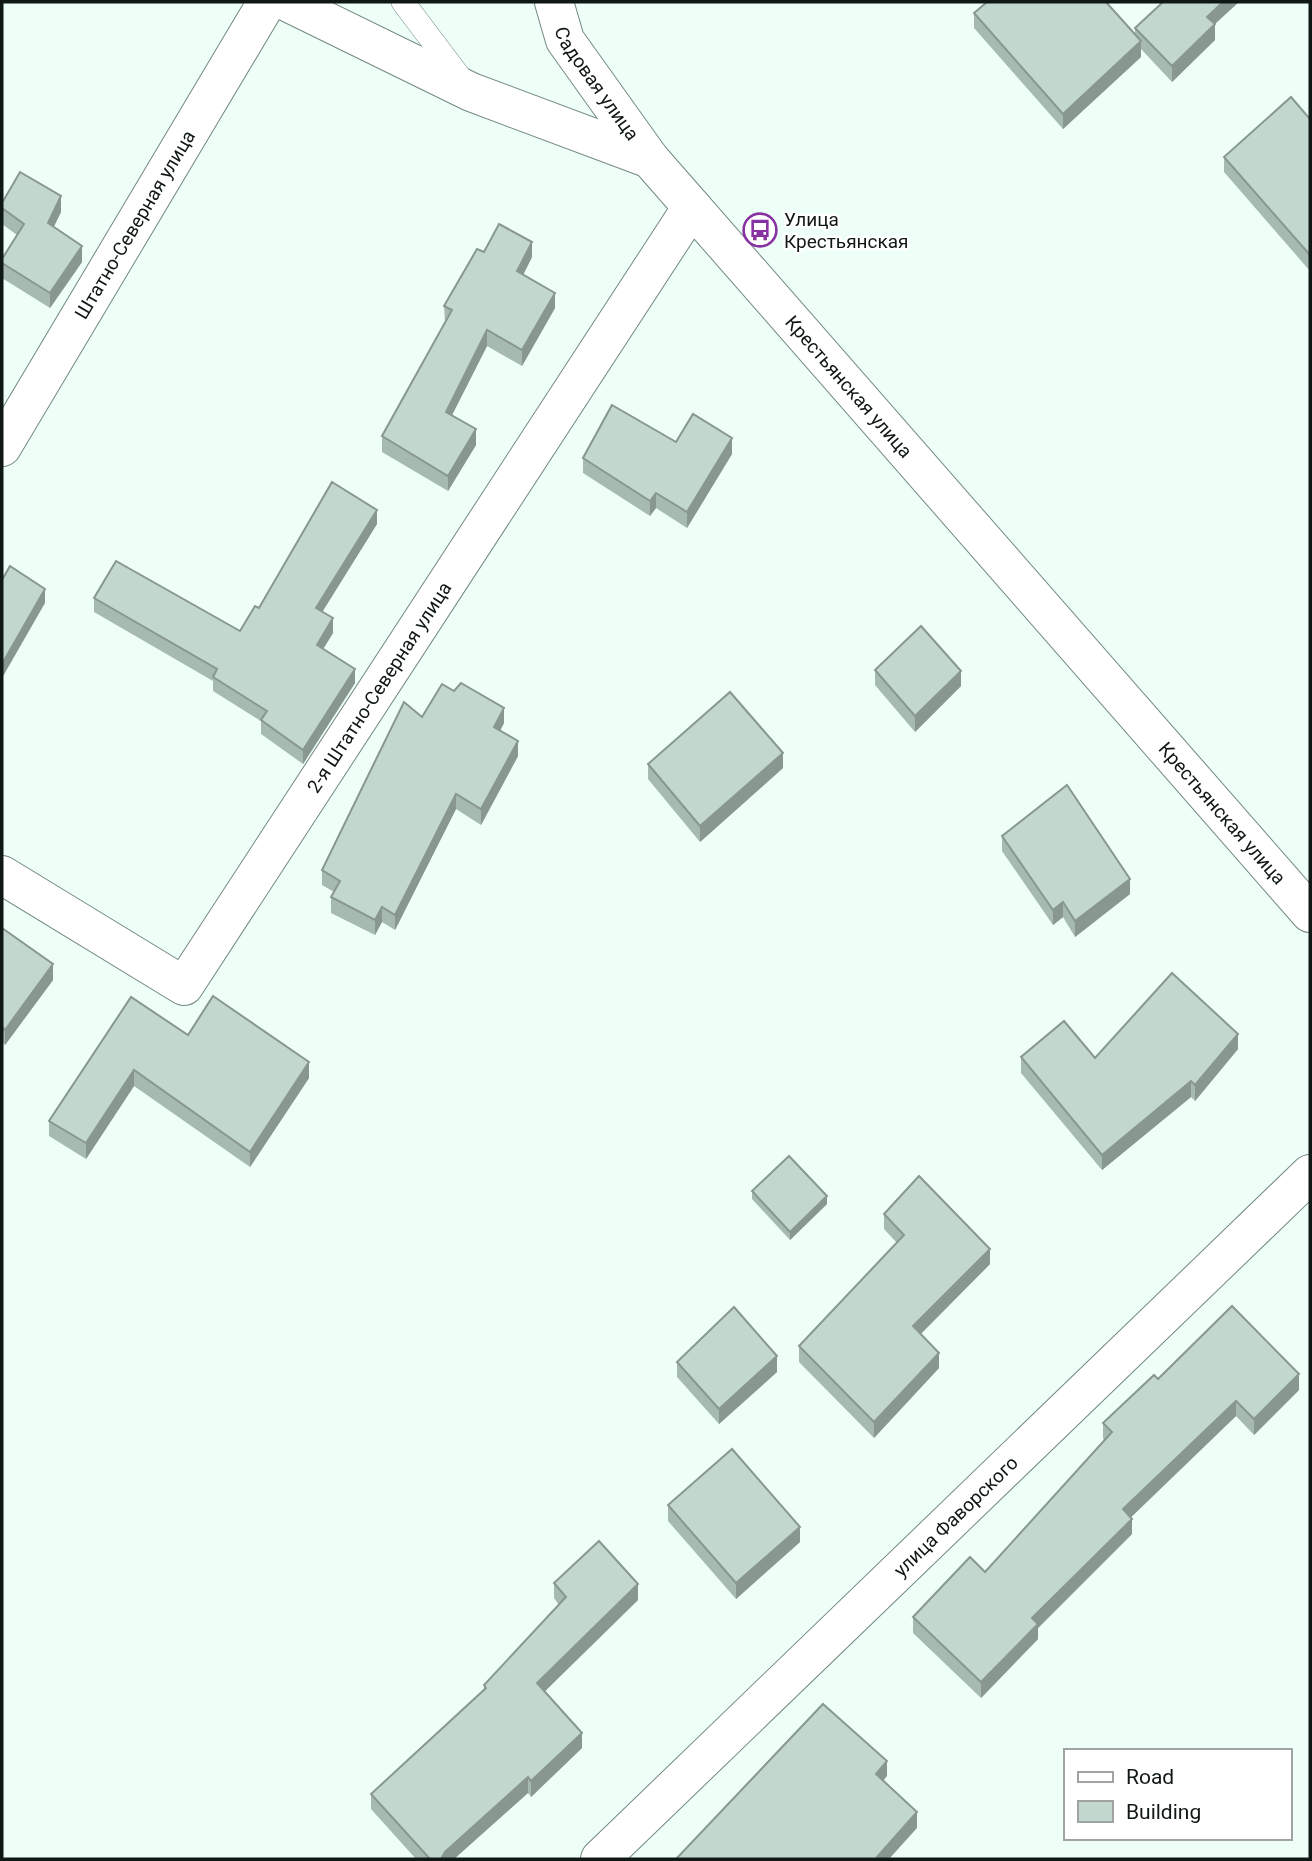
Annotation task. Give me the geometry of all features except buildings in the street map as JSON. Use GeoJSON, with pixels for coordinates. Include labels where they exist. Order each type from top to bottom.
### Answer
{"type":"FeatureCollection","features":[{"type":"Feature","properties":{"kind":"street","name":"Штатно-Северная улица"},"geometry":{"type":"LineString","coordinates":[[2,447],[267,2]]}},
{"type":"Feature","properties":{"kind":"street","name":"Крестьянская улица"},"geometry":{"type":"LineString","coordinates":[[287,2],[471,92],[649,159],[1310,912]]}},
{"type":"Feature","properties":{"kind":"street","name":"Садовая улица"},"geometry":{"type":"LineString","coordinates":[[554,2],[565,40],[649,159]]}},
{"type":"Feature","properties":{"kind":"street","name":"2-я Штатно-Северная улица"},"geometry":{"type":"LineString","coordinates":[[2,875],[184,986],[692,207]]}},
{"type":"Feature","properties":{"kind":"street","name":"улица Фаворского"},"geometry":{"type":"LineString","coordinates":[[600,1859],[1310,1174]]}},
{"type":"Feature","properties":{"kind":"lane"},"geometry":{"type":"LineString","coordinates":[[403,2],[471,92]]}},
{"type":"Feature","properties":{"kind":"place","name":"Улица Крестьянская"},"geometry":{"type":"Point","coordinates":[760,230]}}]}
